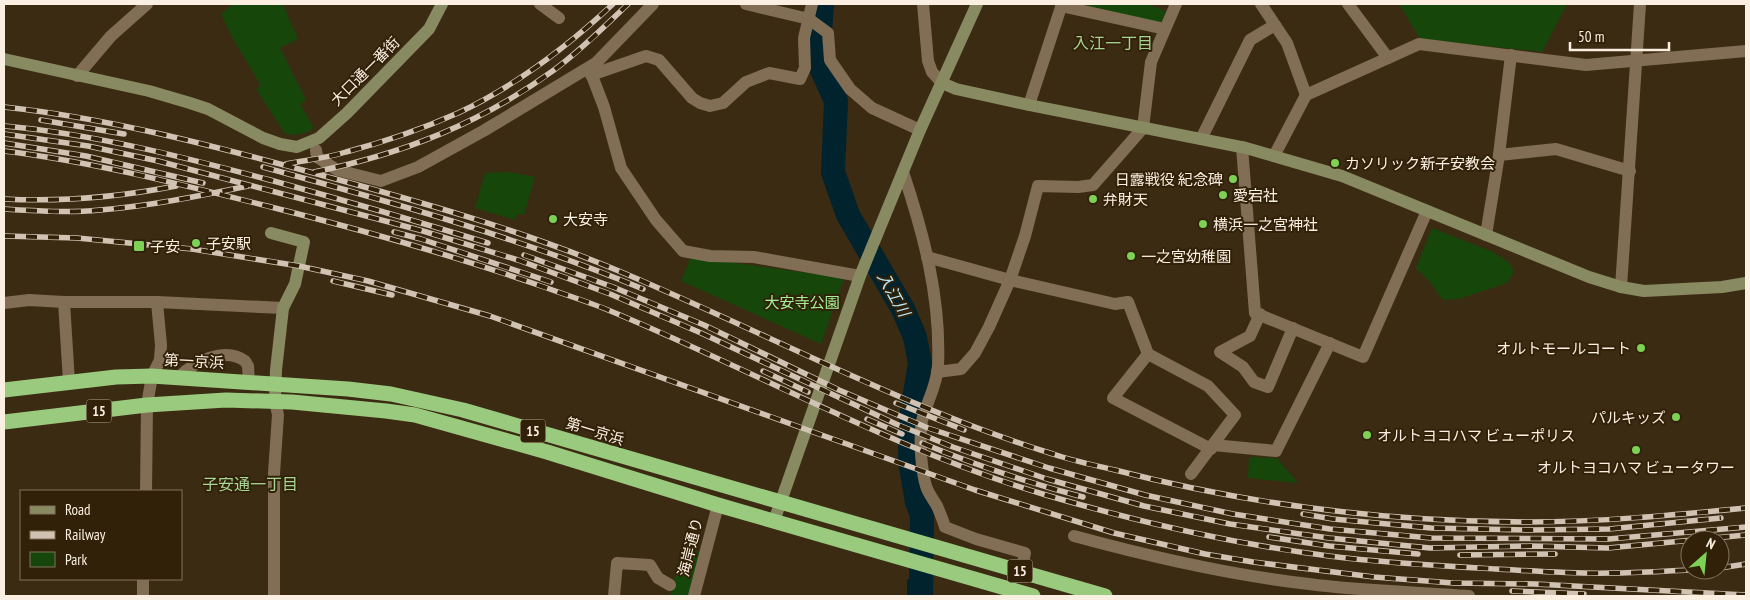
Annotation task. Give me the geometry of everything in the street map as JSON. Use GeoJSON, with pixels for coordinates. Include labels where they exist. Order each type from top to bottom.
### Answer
{"type":"FeatureCollection","features":[{"type":"Feature","properties":{"kind":"highway","name":"第一京浜"},"geometry":{"type":"LineString","coordinates":[[4,390],[116,377],[152,376],[275,383],[391,394],[434,403],[1105,596]]}},
{"type":"Feature","properties":{"kind":"highway","name":"15"},"geometry":{"type":"LineString","coordinates":[[4,422],[207,400],[275,401],[386,410],[415,415],[547,452],[718,505],[1033,596]]}},
{"type":"Feature","properties":{"kind":"street"},"geometry":{"type":"LineString","coordinates":[[4,59],[77,76],[111,36],[147,4]]}},
{"type":"Feature","properties":{"kind":"street","name":"大口通一番街"},"geometry":{"type":"LineString","coordinates":[[77,76],[149,91],[190,103],[208,109],[263,138],[297,147],[319,138],[347,114],[429,29],[442,4]]}},
{"type":"Feature","properties":{"kind":"street"},"geometry":{"type":"LineString","coordinates":[[540,4],[558,18]]}},
{"type":"Feature","properties":{"kind":"street"},"geometry":{"type":"LineString","coordinates":[[590,71],[653,4]]}},
{"type":"Feature","properties":{"kind":"street"},"geometry":{"type":"LineString","coordinates":[[746,4],[809,19],[828,33],[830,60],[850,89],[872,108],[920,130]]}},
{"type":"Feature","properties":{"kind":"street"},"geometry":{"type":"LineString","coordinates":[[316,150],[317,157],[337,170],[381,181],[418,167],[590,71],[646,56],[659,60],[692,98],[710,106],[723,103],[746,82],[769,73],[800,79],[805,68],[804,38],[812,4]]}},
{"type":"Feature","properties":{"kind":"street"},"geometry":{"type":"LineString","coordinates":[[923,4],[928,61],[932,72],[942,83],[956,89],[1242,147],[1342,176],[1589,277],[1621,287],[1644,291],[1722,287],[1746,283]]}},
{"type":"Feature","properties":{"kind":"street"},"geometry":{"type":"LineString","coordinates":[[774,521],[860,276],[920,130],[978,4]]}},
{"type":"Feature","properties":{"kind":"street"},"geometry":{"type":"LineString","coordinates":[[937,372],[961,369],[975,353],[1010,280],[1025,236],[1038,186],[1078,187],[1093,185],[1143,128],[1151,62],[1176,4]]}},
{"type":"Feature","properties":{"kind":"street"},"geometry":{"type":"LineString","coordinates":[[1260,4],[1287,43],[1306,94]]}},
{"type":"Feature","properties":{"kind":"street"},"geometry":{"type":"LineString","coordinates":[[1348,4],[1388,58]]}},
{"type":"Feature","properties":{"kind":"street"},"geometry":{"type":"LineString","coordinates":[[1621,287],[1640,4]]}},
{"type":"Feature","properties":{"kind":"street"},"geometry":{"type":"LineString","coordinates":[[1029,105],[1062,5],[1165,29]]}},
{"type":"Feature","properties":{"kind":"street"},"geometry":{"type":"LineString","coordinates":[[1201,139],[1250,40],[1275,26]]}},
{"type":"Feature","properties":{"kind":"street"},"geometry":{"type":"LineString","coordinates":[[1274,156],[1306,94],[1419,44],[1586,65],[1746,51]]}},
{"type":"Feature","properties":{"kind":"street"},"geometry":{"type":"LineString","coordinates":[[1486,235],[1512,55]]}},
{"type":"Feature","properties":{"kind":"street"},"geometry":{"type":"LineString","coordinates":[[590,71],[604,107],[621,168],[656,220],[683,251],[710,256],[754,257],[860,276]]}},
{"type":"Feature","properties":{"kind":"street"},"geometry":{"type":"LineString","coordinates":[[1242,147],[1255,313],[1363,356],[1427,211]]}},
{"type":"Feature","properties":{"kind":"street"},"geometry":{"type":"LineString","coordinates":[[1499,155],[1556,148],[1630,170]]}},
{"type":"Feature","properties":{"kind":"street"},"geometry":{"type":"LineString","coordinates":[[903,172],[917,216],[934,285],[937,320],[937,372],[931,397],[922,420],[920,437],[926,485],[945,527],[976,539],[1025,553],[1022,572]]}},
{"type":"Feature","properties":{"kind":"street"},"geometry":{"type":"LineString","coordinates":[[271,233],[304,242],[295,284],[283,308],[275,383],[275,401],[278,415],[274,473],[274,596]]}},
{"type":"Feature","properties":{"kind":"street"},"geometry":{"type":"LineString","coordinates":[[927,257],[1010,280],[1115,304],[1128,302],[1148,354],[1208,386],[1235,415],[1192,474]]}},
{"type":"Feature","properties":{"kind":"street"},"geometry":{"type":"LineString","coordinates":[[4,303],[29,300],[157,302],[283,308]]}},
{"type":"Feature","properties":{"kind":"street"},"geometry":{"type":"LineString","coordinates":[[64,302],[69,382]]}},
{"type":"Feature","properties":{"kind":"street"},"geometry":{"type":"LineString","coordinates":[[146,490],[147,405],[152,376],[160,360],[161,345],[157,302]]}},
{"type":"Feature","properties":{"kind":"street"},"geometry":{"type":"LineString","coordinates":[[1260,314],[1250,336],[1220,352],[1243,367],[1254,382],[1268,387],[1293,328]]}},
{"type":"Feature","properties":{"kind":"street"},"geometry":{"type":"LineString","coordinates":[[1148,354],[1113,398],[1212,447],[1276,451],[1330,343]]}},
{"type":"Feature","properties":{"kind":"street"},"geometry":{"type":"LineString","coordinates":[[179,377],[185,371],[209,357],[227,356],[237,357],[245,361],[248,366],[249,382]]}},
{"type":"Feature","properties":{"kind":"street","name":"海岸通り"},"geometry":{"type":"LineString","coordinates":[[694,596],[718,505]]}},
{"type":"Feature","properties":{"kind":"street"},"geometry":{"type":"LineString","coordinates":[[1074,536],[1138,554],[1250,576],[1310,584],[1469,596]]}},
{"type":"Feature","properties":{"kind":"street"},"geometry":{"type":"LineString","coordinates":[[614,596],[617,563],[650,565],[658,578],[670,585]]}},
{"type":"Feature","properties":{"kind":"street"},"geometry":{"type":"LineString","coordinates":[[143,580],[143,596]]}},
{"type":"Feature","properties":{"kind":"green space"},"geometry":{"type":"Polygon","coordinates":[[[233,4],[285,4],[283,5],[298,39],[280,48],[306,100],[300,104],[314,128],[308,132],[293,135],[285,134],[256,89],[261,86],[232,37],[221,14],[233,4]]]}},
{"type":"Feature","properties":{"kind":"green space"},"geometry":{"type":"Polygon","coordinates":[[[1066,4],[1147,4],[1166,11],[1163,20],[1159,23],[1066,4]]]}},
{"type":"Feature","properties":{"kind":"green space"},"geometry":{"type":"Polygon","coordinates":[[[1399,4],[1567,4],[1542,52],[1420,39],[1399,4]]]}},
{"type":"Feature","properties":{"kind":"green space"},"geometry":{"type":"Polygon","coordinates":[[[509,172],[535,177],[524,215],[517,214],[515,220],[475,208],[485,173],[509,172]]]}},
{"type":"Feature","properties":{"kind":"green space"},"geometry":{"type":"Polygon","coordinates":[[[1432,228],[1493,252],[1510,263],[1514,272],[1507,283],[1459,299],[1443,300],[1429,281],[1416,268],[1432,228]]]}},
{"type":"Feature","properties":{"kind":"green space","name":"大安寺公園"},"geometry":{"type":"Polygon","coordinates":[[[691,257],[844,278],[821,344],[681,281],[691,257]]]}},
{"type":"Feature","properties":{"kind":"green space"},"geometry":{"type":"Polygon","coordinates":[[[1249,457],[1277,458],[1298,483],[1248,478],[1249,457]]]}},
{"type":"Feature","properties":{"kind":"green space"},"geometry":{"type":"Polygon","coordinates":[[[682,548],[701,552],[690,596],[670,596],[682,548]]]}},
{"type":"Feature","properties":{"kind":"water"},"geometry":{"type":"Polygon","coordinates":[[[907,579],[932,585],[932,596],[907,596],[907,579]]]}},
{"type":"Feature","properties":{"kind":"waterway","name":"入江川"},"geometry":{"type":"LineString","coordinates":[[822,4],[818,61],[836,101],[833,172],[848,215],[903,309],[915,337],[920,363],[911,418],[910,461],[917,502],[922,515],[921,596]]}},
{"type":"Feature","properties":{"kind":"railway"},"geometry":{"type":"LineString","coordinates":[[286,164],[331,156],[374,144],[417,130],[458,113],[500,91],[540,64],[613,4]]}},
{"type":"Feature","properties":{"kind":"railway"},"geometry":{"type":"LineString","coordinates":[[314,172],[347,165],[410,146],[469,121],[498,106],[554,70],[593,38],[628,4]]}},
{"type":"Feature","properties":{"kind":"railway"},"geometry":{"type":"LineString","coordinates":[[4,107],[81,118],[194,142],[387,193],[468,217],[548,243],[626,274],[890,393],[998,436],[1084,463],[1166,482],[1268,502],[1372,515],[1424,519],[1529,522],[1583,521],[1665,516],[1746,508]]}},
{"type":"Feature","properties":{"kind":"railway"},"geometry":{"type":"LineString","coordinates":[[41,120],[124,134]]}},
{"type":"Feature","properties":{"kind":"railway"},"geometry":{"type":"LineString","coordinates":[[4,126],[71,135],[171,155],[237,171],[488,243]]}},
{"type":"Feature","properties":{"kind":"railway"},"geometry":{"type":"LineString","coordinates":[[4,134],[88,146],[158,161],[423,231],[518,260],[610,294],[701,333],[896,424],[953,447],[1047,479],[1144,506],[1230,524],[1329,538],[1430,548],[1531,546],[1608,548],[1746,535]]}},
{"type":"Feature","properties":{"kind":"railway"},"geometry":{"type":"LineString","coordinates":[[4,143],[86,156],[203,183]]}},
{"type":"Feature","properties":{"kind":"railway"},"geometry":{"type":"LineString","coordinates":[[4,151],[71,161],[205,191],[373,234],[508,275],[608,310],[934,456],[989,477],[1046,495],[1151,523],[1222,539],[1293,551],[1392,562],[1582,573],[1680,571]]}},
{"type":"Feature","properties":{"kind":"railway"},"geometry":{"type":"LineString","coordinates":[[263,167],[502,237],[550,253],[643,289]]}},
{"type":"Feature","properties":{"kind":"railway"},"geometry":{"type":"LineString","coordinates":[[4,199],[90,198],[176,186]]}},
{"type":"Feature","properties":{"kind":"railway"},"geometry":{"type":"LineString","coordinates":[[4,209],[64,212],[100,210],[156,203],[248,186]]}},
{"type":"Feature","properties":{"kind":"railway"},"geometry":{"type":"LineString","coordinates":[[394,232],[421,239],[551,282]]}},
{"type":"Feature","properties":{"kind":"railway"},"geometry":{"type":"LineString","coordinates":[[4,236],[77,238],[192,249],[299,266],[368,281],[490,316],[975,490],[1114,533],[1205,554],[1374,577],[1453,583],[1535,584],[1746,595]]}},
{"type":"Feature","properties":{"kind":"railway"},"geometry":{"type":"LineString","coordinates":[[524,255],[613,287],[704,325],[839,390],[928,428],[1049,468],[1145,495],[1233,514],[1330,529],[1431,538],[1609,539],[1746,527]]}},
{"type":"Feature","properties":{"kind":"railway"},"geometry":{"type":"LineString","coordinates":[[333,281],[392,295]]}},
{"type":"Feature","properties":{"kind":"railway"},"geometry":{"type":"LineString","coordinates":[[763,371],[808,392]]}},
{"type":"Feature","properties":{"kind":"railway"},"geometry":{"type":"LineString","coordinates":[[896,403],[964,430]]}},
{"type":"Feature","properties":{"kind":"railway"},"geometry":{"type":"LineString","coordinates":[[867,419],[902,434]]}},
{"type":"Feature","properties":{"kind":"railway"},"geometry":{"type":"LineString","coordinates":[[922,443],[1002,473],[1083,497]]}},
{"type":"Feature","properties":{"kind":"railway"},"geometry":{"type":"LineString","coordinates":[[1303,514],[1333,519],[1431,528],[1530,530],[1609,529],[1721,518]]}},
{"type":"Feature","properties":{"kind":"railway"},"geometry":{"type":"LineString","coordinates":[[1269,537],[1329,546],[1418,554]]}},
{"type":"Feature","properties":{"kind":"railway"},"geometry":{"type":"LineString","coordinates":[[1460,555],[1555,554]]}},
{"type":"Feature","properties":{"kind":"railway"},"geometry":{"type":"LineString","coordinates":[[1730,566],[1746,564]]}},
{"type":"Feature","properties":{"kind":"railway"},"geometry":{"type":"LineString","coordinates":[[1512,591],[1584,594]]}},
{"type":"Feature","properties":{"kind":"place","name":"カソリック新子安教会"},"geometry":{"type":"Point","coordinates":[1335,163]}},
{"type":"Feature","properties":{"kind":"place","name":"日露戦役 紀念碑"},"geometry":{"type":"Point","coordinates":[1233,179]}},
{"type":"Feature","properties":{"kind":"place","name":"愛宕社"},"geometry":{"type":"Point","coordinates":[1223,195]}},
{"type":"Feature","properties":{"kind":"place","name":"弁財天"},"geometry":{"type":"Point","coordinates":[1093,199]}},
{"type":"Feature","properties":{"kind":"place","name":"大安寺"},"geometry":{"type":"Point","coordinates":[553,219]}},
{"type":"Feature","properties":{"kind":"place","name":"横浜一之宮神社"},"geometry":{"type":"Point","coordinates":[1203,224]}},
{"type":"Feature","properties":{"kind":"place","name":"子安駅"},"geometry":{"type":"Point","coordinates":[196,243]}},
{"type":"Feature","properties":{"kind":"place","name":"子安"},"geometry":{"type":"Point","coordinates":[139,246]}},
{"type":"Feature","properties":{"kind":"place","name":"一之宮幼稚園"},"geometry":{"type":"Point","coordinates":[1131,256]}},
{"type":"Feature","properties":{"kind":"place","name":"オルトモールコート"},"geometry":{"type":"Point","coordinates":[1641,348]}},
{"type":"Feature","properties":{"kind":"place","name":"パルキッズ"},"geometry":{"type":"Point","coordinates":[1676,417]}},
{"type":"Feature","properties":{"kind":"place","name":"オルトヨコハマ ビューポリス"},"geometry":{"type":"Point","coordinates":[1367,435]}},
{"type":"Feature","properties":{"kind":"place","name":"オルトヨコハマ ビュータワー"},"geometry":{"type":"Point","coordinates":[1636,450]}},
{"type":"Feature","properties":{"kind":"district","name":"入江一丁目"},"geometry":{"type":"Point","coordinates":[1113,43]}},
{"type":"Feature","properties":{"kind":"district","name":"子安通一丁目"},"geometry":{"type":"Point","coordinates":[250,484]}}]}
